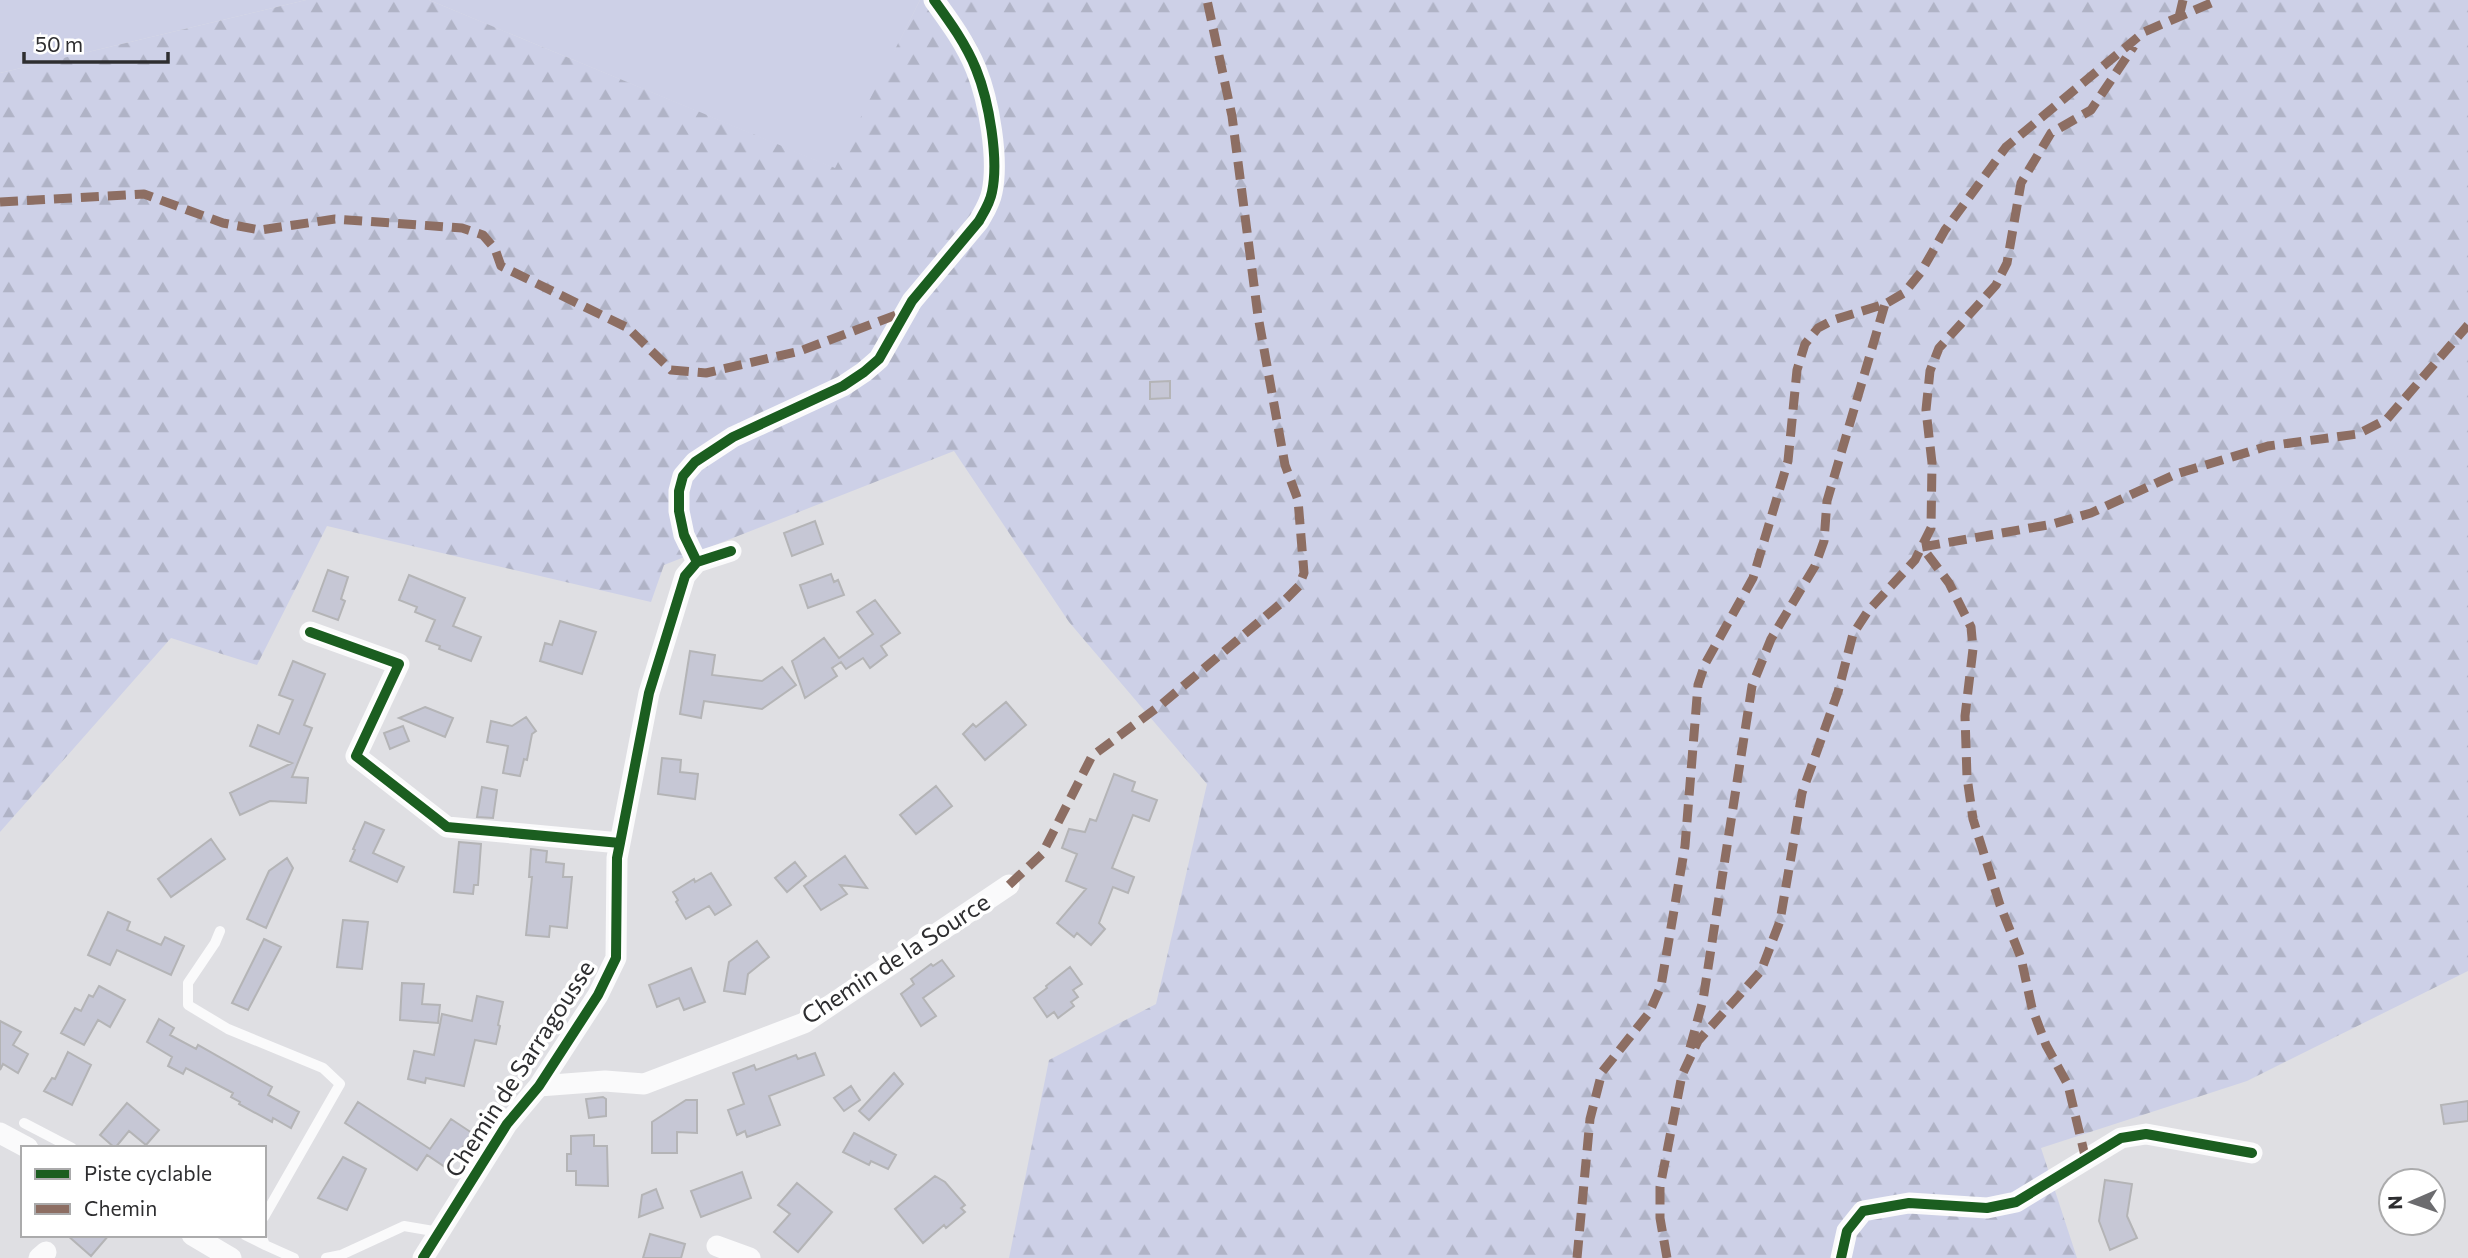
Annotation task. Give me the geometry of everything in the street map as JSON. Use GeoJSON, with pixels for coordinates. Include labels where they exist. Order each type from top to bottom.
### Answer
{"type":"FeatureCollection","features":[{"type":"Feature","properties":{"kind":"street"},"geometry":{"type":"LineString","coordinates":[[731,551],[697,562],[684,535],[678,511],[683,476],[695,462],[733,437],[843,386],[879,359],[908,306],[979,221],[987,207],[992,192],[993,161],[984,94],[968,53],[934,0]]}},
{"type":"Feature","properties":{"kind":"street","name":"Chemin de Sarragousse"},"geometry":{"type":"LineString","coordinates":[[423,1258],[507,1125],[539,1086],[598,995],[616,958],[617,858],[649,693],[685,576],[697,562]]}},
{"type":"Feature","properties":{"kind":"street"},"geometry":{"type":"LineString","coordinates":[[310,632],[399,664],[356,756],[447,827],[620,843]]}},
{"type":"Feature","properties":{"kind":"street","name":"Chemin de la Source"},"geometry":{"type":"LineString","coordinates":[[539,1086],[605,1081],[644,1084],[804,1023],[1009,885]]}},
{"type":"Feature","properties":{"kind":"street"},"geometry":{"type":"LineString","coordinates":[[0,1133],[24,1146]]}},
{"type":"Feature","properties":{"kind":"street"},"geometry":{"type":"LineString","coordinates":[[1840,1258],[1847,1231],[1863,1211],[1909,1203],[1987,1208],[2016,1202],[2121,1139],[2146,1134],[2252,1153]]}},
{"type":"Feature","properties":{"kind":"street"},"geometry":{"type":"LineString","coordinates":[[195,1237],[231,1258]]}},
{"type":"Feature","properties":{"kind":"street"},"geometry":{"type":"LineString","coordinates":[[717,1246],[750,1258]]}},
{"type":"Feature","properties":{"kind":"lane"},"geometry":{"type":"LineString","coordinates":[[220,930],[215,943],[188,983],[188,1005],[228,1029],[323,1068],[340,1084],[266,1214]]}},
{"type":"Feature","properties":{"kind":"lane"},"geometry":{"type":"LineString","coordinates":[[24,1123],[68,1146]]}},
{"type":"Feature","properties":{"kind":"lane"},"geometry":{"type":"LineString","coordinates":[[326,1258],[341,1255],[404,1226],[439,1232]]}},
{"type":"Feature","properties":{"kind":"lane"},"geometry":{"type":"LineString","coordinates":[[263,1240],[294,1258]]}},
{"type":"Feature","properties":{"kind":"green space"},"geometry":{"type":"Polygon","coordinates":[[[0,0],[306,0],[0,73],[0,0]]]}},
{"type":"Feature","properties":{"kind":"green space"},"geometry":{"type":"Polygon","coordinates":[[[306,0],[429,0],[835,168],[920,0],[2468,0],[2468,971],[2247,1081],[2041,1148],[2077,1258],[1009,1258],[1049,1060],[1156,1004],[1207,784],[1069,622],[954,451],[664,565],[651,602],[327,526],[257,665],[171,638],[0,832],[0,73],[306,0]]]}},
{"type":"Feature","properties":{"kind":"green space"},"geometry":{"type":"Polygon","coordinates":[[[429,0],[920,0],[836,169],[429,0]]]}},
{"type":"Feature","properties":{"kind":"building"},"geometry":{"type":"Polygon","coordinates":[[[1170,381],[1170,398],[1150,399],[1150,382],[1170,381]]]}},
{"type":"Feature","properties":{"kind":"building"},"geometry":{"type":"Polygon","coordinates":[[[815,521],[823,544],[792,556],[784,533],[815,521]]]}},
{"type":"Feature","properties":{"kind":"building"},"geometry":{"type":"Polygon","coordinates":[[[328,570],[348,577],[341,599],[345,601],[338,620],[313,611],[328,570]]]}},
{"type":"Feature","properties":{"kind":"building"},"geometry":{"type":"Polygon","coordinates":[[[831,574],[834,582],[838,580],[844,595],[808,608],[800,585],[831,574]]]}},
{"type":"Feature","properties":{"kind":"building"},"geometry":{"type":"Polygon","coordinates":[[[409,575],[465,598],[453,626],[481,637],[471,661],[426,641],[435,620],[415,612],[417,607],[399,600],[409,575]]]}},
{"type":"Feature","properties":{"kind":"building"},"geometry":{"type":"Polygon","coordinates":[[[875,600],[900,633],[881,646],[887,655],[870,668],[863,658],[846,669],[841,662],[832,668],[837,676],[805,698],[792,661],[824,638],[839,658],[873,634],[857,612],[875,600]]]}},
{"type":"Feature","properties":{"kind":"building"},"geometry":{"type":"Polygon","coordinates":[[[560,621],[596,632],[582,674],[540,661],[545,643],[552,645],[560,621]]]}},
{"type":"Feature","properties":{"kind":"building"},"geometry":{"type":"Polygon","coordinates":[[[690,651],[715,655],[712,675],[762,681],[782,667],[796,685],[762,709],[704,701],[701,718],[680,714],[690,651]]]}},
{"type":"Feature","properties":{"kind":"building"},"geometry":{"type":"Polygon","coordinates":[[[293,661],[325,674],[304,725],[312,728],[292,777],[308,778],[306,803],[270,801],[240,815],[230,793],[292,763],[250,746],[258,725],[279,734],[293,700],[279,695],[293,661]]]}},
{"type":"Feature","properties":{"kind":"building"},"geometry":{"type":"Polygon","coordinates":[[[1006,702],[1026,725],[985,760],[963,734],[973,724],[976,727],[1006,702]]]}},
{"type":"Feature","properties":{"kind":"building"},"geometry":{"type":"Polygon","coordinates":[[[425,707],[453,718],[445,737],[399,718],[425,707]]]}},
{"type":"Feature","properties":{"kind":"building"},"geometry":{"type":"Polygon","coordinates":[[[526,717],[536,731],[532,734],[527,760],[524,759],[520,776],[503,773],[508,746],[487,742],[491,721],[512,726],[526,717]]]}},
{"type":"Feature","properties":{"kind":"building"},"geometry":{"type":"Polygon","coordinates":[[[403,726],[409,741],[390,749],[384,733],[403,726]]]}},
{"type":"Feature","properties":{"kind":"building"},"geometry":{"type":"Polygon","coordinates":[[[662,758],[681,760],[680,772],[698,774],[695,799],[658,794],[662,758]]]}},
{"type":"Feature","properties":{"kind":"building"},"geometry":{"type":"Polygon","coordinates":[[[1114,774],[1135,782],[1132,791],[1157,800],[1149,821],[1133,815],[1112,868],[1134,877],[1128,893],[1113,887],[1099,923],[1105,929],[1091,945],[1077,933],[1074,937],[1057,923],[1086,889],[1066,881],[1077,854],[1062,848],[1069,829],[1085,832],[1090,819],[1096,821],[1114,774]]]}},
{"type":"Feature","properties":{"kind":"building"},"geometry":{"type":"Polygon","coordinates":[[[936,786],[952,806],[916,834],[900,815],[936,786]]]}},
{"type":"Feature","properties":{"kind":"building"},"geometry":{"type":"Polygon","coordinates":[[[482,787],[497,790],[493,818],[477,817],[482,787]]]}},
{"type":"Feature","properties":{"kind":"building"},"geometry":{"type":"Polygon","coordinates":[[[365,822],[384,830],[373,853],[404,867],[397,882],[350,861],[365,822]]]}},
{"type":"Feature","properties":{"kind":"building"},"geometry":{"type":"Polygon","coordinates":[[[211,839],[225,859],[171,897],[158,879],[211,839]]]}},
{"type":"Feature","properties":{"kind":"building"},"geometry":{"type":"Polygon","coordinates":[[[459,842],[481,844],[478,885],[474,885],[473,894],[454,892],[459,842]]]}},
{"type":"Feature","properties":{"kind":"building"},"geometry":{"type":"Polygon","coordinates":[[[531,849],[547,851],[546,862],[564,864],[563,877],[572,877],[567,928],[550,926],[549,937],[526,935],[532,877],[529,877],[531,849]]]}},
{"type":"Feature","properties":{"kind":"building"},"geometry":{"type":"Polygon","coordinates":[[[845,856],[867,888],[840,885],[847,894],[821,910],[804,886],[845,856]]]}},
{"type":"Feature","properties":{"kind":"building"},"geometry":{"type":"Polygon","coordinates":[[[287,858],[293,868],[266,928],[247,919],[269,871],[287,858]]]}},
{"type":"Feature","properties":{"kind":"building"},"geometry":{"type":"Polygon","coordinates":[[[795,862],[806,876],[787,892],[775,878],[795,862]]]}},
{"type":"Feature","properties":{"kind":"building"},"geometry":{"type":"Polygon","coordinates":[[[711,873],[731,905],[715,915],[709,906],[686,919],[673,892],[694,879],[695,882],[711,873]]]}},
{"type":"Feature","properties":{"kind":"building"},"geometry":{"type":"Polygon","coordinates":[[[108,912],[130,922],[127,930],[161,945],[165,937],[184,946],[171,975],[117,950],[110,965],[88,955],[108,912]]]}},
{"type":"Feature","properties":{"kind":"building"},"geometry":{"type":"Polygon","coordinates":[[[343,920],[368,922],[362,969],[337,967],[343,920]]]}},
{"type":"Feature","properties":{"kind":"building"},"geometry":{"type":"Polygon","coordinates":[[[264,939],[281,947],[248,1010],[232,1003],[264,939]]]}},
{"type":"Feature","properties":{"kind":"building"},"geometry":{"type":"Polygon","coordinates":[[[757,941],[769,957],[748,974],[745,994],[724,991],[729,962],[757,941]]]}},
{"type":"Feature","properties":{"kind":"building"},"geometry":{"type":"Polygon","coordinates":[[[942,960],[954,976],[923,998],[936,1016],[921,1026],[901,994],[914,984],[911,979],[931,964],[933,966],[942,960]]]}},
{"type":"Feature","properties":{"kind":"building"},"geometry":{"type":"Polygon","coordinates":[[[1070,967],[1082,984],[1073,990],[1078,997],[1071,1002],[1074,1006],[1058,1018],[1054,1012],[1047,1017],[1034,998],[1070,967]]]}},
{"type":"Feature","properties":{"kind":"building"},"geometry":{"type":"Polygon","coordinates":[[[691,968],[705,1002],[684,1010],[679,998],[657,1007],[649,985],[691,968]]]}},
{"type":"Feature","properties":{"kind":"building"},"geometry":{"type":"Polygon","coordinates":[[[402,983],[424,984],[422,1004],[440,1005],[438,1023],[400,1020],[402,983]]]}},
{"type":"Feature","properties":{"kind":"building"},"geometry":{"type":"Polygon","coordinates":[[[99,986],[125,1000],[110,1027],[98,1020],[84,1045],[61,1033],[75,1008],[81,1011],[89,995],[93,997],[99,986]]]}},
{"type":"Feature","properties":{"kind":"building"},"geometry":{"type":"Polygon","coordinates":[[[477,996],[503,1002],[498,1025],[500,1026],[496,1044],[475,1040],[464,1086],[426,1078],[425,1083],[408,1079],[414,1051],[434,1055],[442,1014],[472,1021],[477,996]]]}},
{"type":"Feature","properties":{"kind":"building"},"geometry":{"type":"Polygon","coordinates":[[[159,1019],[174,1028],[170,1035],[196,1049],[198,1045],[272,1087],[268,1095],[299,1112],[291,1128],[273,1118],[272,1122],[239,1104],[240,1102],[231,1097],[233,1093],[186,1068],[183,1074],[168,1066],[172,1057],[147,1042],[159,1019]]]}},
{"type":"Feature","properties":{"kind":"building"},"geometry":{"type":"Polygon","coordinates":[[[0,1021],[21,1032],[13,1045],[28,1054],[18,1073],[3,1064],[0,1070],[0,1021]]]}},
{"type":"Feature","properties":{"kind":"building"},"geometry":{"type":"Polygon","coordinates":[[[68,1052],[91,1065],[72,1105],[44,1091],[52,1078],[55,1079],[68,1052]]]}},
{"type":"Feature","properties":{"kind":"building"},"geometry":{"type":"Polygon","coordinates":[[[815,1053],[824,1075],[769,1096],[780,1125],[747,1137],[745,1131],[737,1135],[728,1110],[744,1104],[733,1073],[754,1065],[756,1070],[796,1055],[798,1059],[815,1053]]]}},
{"type":"Feature","properties":{"kind":"building"},"geometry":{"type":"Polygon","coordinates":[[[894,1073],[903,1084],[869,1120],[859,1111],[894,1073]]]}},
{"type":"Feature","properties":{"kind":"building"},"geometry":{"type":"Polygon","coordinates":[[[851,1086],[860,1100],[844,1111],[834,1098],[851,1086]]]}},
{"type":"Feature","properties":{"kind":"building"},"geometry":{"type":"Polygon","coordinates":[[[586,1099],[606,1099],[606,1116],[589,1118],[586,1099]]]}},
{"type":"Feature","properties":{"kind":"building"},"geometry":{"type":"Polygon","coordinates":[[[686,1100],[697,1100],[697,1133],[677,1132],[677,1153],[652,1153],[652,1122],[686,1100]]]}},
{"type":"Feature","properties":{"kind":"building"},"geometry":{"type":"Polygon","coordinates":[[[2468,1101],[2468,1121],[2444,1124],[2441,1105],[2468,1101]]]}},
{"type":"Feature","properties":{"kind":"building"},"geometry":{"type":"Polygon","coordinates":[[[358,1102],[430,1149],[451,1119],[472,1133],[448,1169],[427,1155],[417,1170],[345,1123],[358,1102]]]}},
{"type":"Feature","properties":{"kind":"building"},"geometry":{"type":"Polygon","coordinates":[[[127,1103],[159,1130],[146,1145],[129,1131],[117,1146],[113,1146],[100,1135],[127,1103]]]}},
{"type":"Feature","properties":{"kind":"building"},"geometry":{"type":"Polygon","coordinates":[[[854,1133],[896,1155],[888,1169],[871,1161],[869,1165],[843,1152],[854,1133]]]}},
{"type":"Feature","properties":{"kind":"building"},"geometry":{"type":"Polygon","coordinates":[[[594,1135],[594,1146],[607,1146],[608,1186],[576,1185],[576,1171],[567,1171],[571,1136],[594,1135]]]}},
{"type":"Feature","properties":{"kind":"building"},"geometry":{"type":"Polygon","coordinates":[[[343,1157],[366,1169],[347,1210],[318,1198],[343,1157]]]}},
{"type":"Feature","properties":{"kind":"building"},"geometry":{"type":"Polygon","coordinates":[[[742,1172],[751,1198],[701,1217],[691,1191],[742,1172]]]}},
{"type":"Feature","properties":{"kind":"building"},"geometry":{"type":"Polygon","coordinates":[[[935,1176],[945,1182],[965,1205],[961,1208],[965,1212],[923,1243],[895,1209],[935,1176]]]}},
{"type":"Feature","properties":{"kind":"building"},"geometry":{"type":"Polygon","coordinates":[[[2105,1180],[2132,1184],[2127,1216],[2137,1238],[2110,1250],[2099,1221],[2105,1180]]]}},
{"type":"Feature","properties":{"kind":"building"},"geometry":{"type":"Polygon","coordinates":[[[797,1183],[832,1212],[798,1252],[774,1232],[790,1214],[778,1205],[797,1183]]]}},
{"type":"Feature","properties":{"kind":"building"},"geometry":{"type":"Polygon","coordinates":[[[656,1189],[663,1208],[639,1217],[642,1195],[656,1189]]]}},
{"type":"Feature","properties":{"kind":"building"},"geometry":{"type":"Polygon","coordinates":[[[650,1234],[685,1244],[681,1258],[643,1258],[650,1234]]]}},
{"type":"Feature","properties":{"kind":"building"},"geometry":{"type":"Polygon","coordinates":[[[69,1237],[107,1237],[91,1256],[69,1237]]]}},
{"type":"Feature","properties":{"kind":"marked path"},"geometry":{"type":"LineString","coordinates":[[1009,885],[1042,854],[1092,756],[1162,704],[1286,599],[1299,586],[1304,573],[1298,500],[1285,465],[1258,316],[1232,116],[1207,0]]}},
{"type":"Feature","properties":{"kind":"marked path"},"geometry":{"type":"LineString","coordinates":[[2179,17],[2183,0]]}},
{"type":"Feature","properties":{"kind":"marked path"},"geometry":{"type":"LineString","coordinates":[[1577,1258],[1590,1119],[1602,1072],[1649,1013],[1661,986],[1685,846],[1698,685],[1705,664],[1753,578],[1788,461],[1797,370],[1805,344],[1818,328],[1833,320],[1885,304],[1904,293],[1921,272],[1945,230],[2006,147],[2144,32],[2218,0]]}},
{"type":"Feature","properties":{"kind":"marked path"},"geometry":{"type":"LineString","coordinates":[[1667,1258],[1660,1218],[1660,1187],[1682,1075],[1698,1041],[1761,971],[1780,921],[1802,793],[1838,692],[1853,634],[1868,611],[1915,560],[1931,528],[1932,463],[1926,410],[1930,371],[1939,348],[1996,285],[2007,263],[2021,183],[2051,133],[2091,110],[2134,46]]}},
{"type":"Feature","properties":{"kind":"marked path"},"geometry":{"type":"LineString","coordinates":[[0,202],[144,194],[223,223],[260,230],[335,219],[462,228],[483,235],[495,249],[501,266],[628,328],[671,370],[706,373],[800,351],[904,312]]}},
{"type":"Feature","properties":{"kind":"marked path"},"geometry":{"type":"LineString","coordinates":[[1690,1048],[1703,1000],[1752,686],[1771,639],[1815,566],[1824,541],[1827,501],[1885,304]]}},
{"type":"Feature","properties":{"kind":"marked path"},"geometry":{"type":"LineString","coordinates":[[2086,1160],[2068,1085],[2046,1045],[2032,1008],[2021,958],[2000,905],[1973,819],[1967,777],[1965,716],[1973,649],[1971,627],[1949,583],[1922,547],[2053,524],[2091,513],[2176,474],[2268,446],[2358,434],[2387,419],[2468,325]]}},
{"type":"Feature","properties":{"kind":"cycle path"},"geometry":{"type":"LineString","coordinates":[[697,562],[684,535],[679,511],[679,491],[683,476],[695,462],[733,437],[843,386],[879,359],[912,301],[979,221],[988,204],[994,179],[994,163],[992,130],[985,97],[967,51],[934,0]]}},
{"type":"Feature","properties":{"kind":"cycle path"},"geometry":{"type":"LineString","coordinates":[[423,1258],[507,1124],[539,1086],[598,995],[616,958],[617,858],[649,693],[685,576],[697,562],[731,551]]}},
{"type":"Feature","properties":{"kind":"cycle path"},"geometry":{"type":"LineString","coordinates":[[310,632],[399,664],[356,756],[447,827],[620,843]]}},
{"type":"Feature","properties":{"kind":"cycle path"},"geometry":{"type":"LineString","coordinates":[[1841,1258],[1847,1231],[1863,1211],[1909,1203],[1987,1208],[2016,1202],[2121,1138],[2146,1134],[2252,1153]]}}]}
